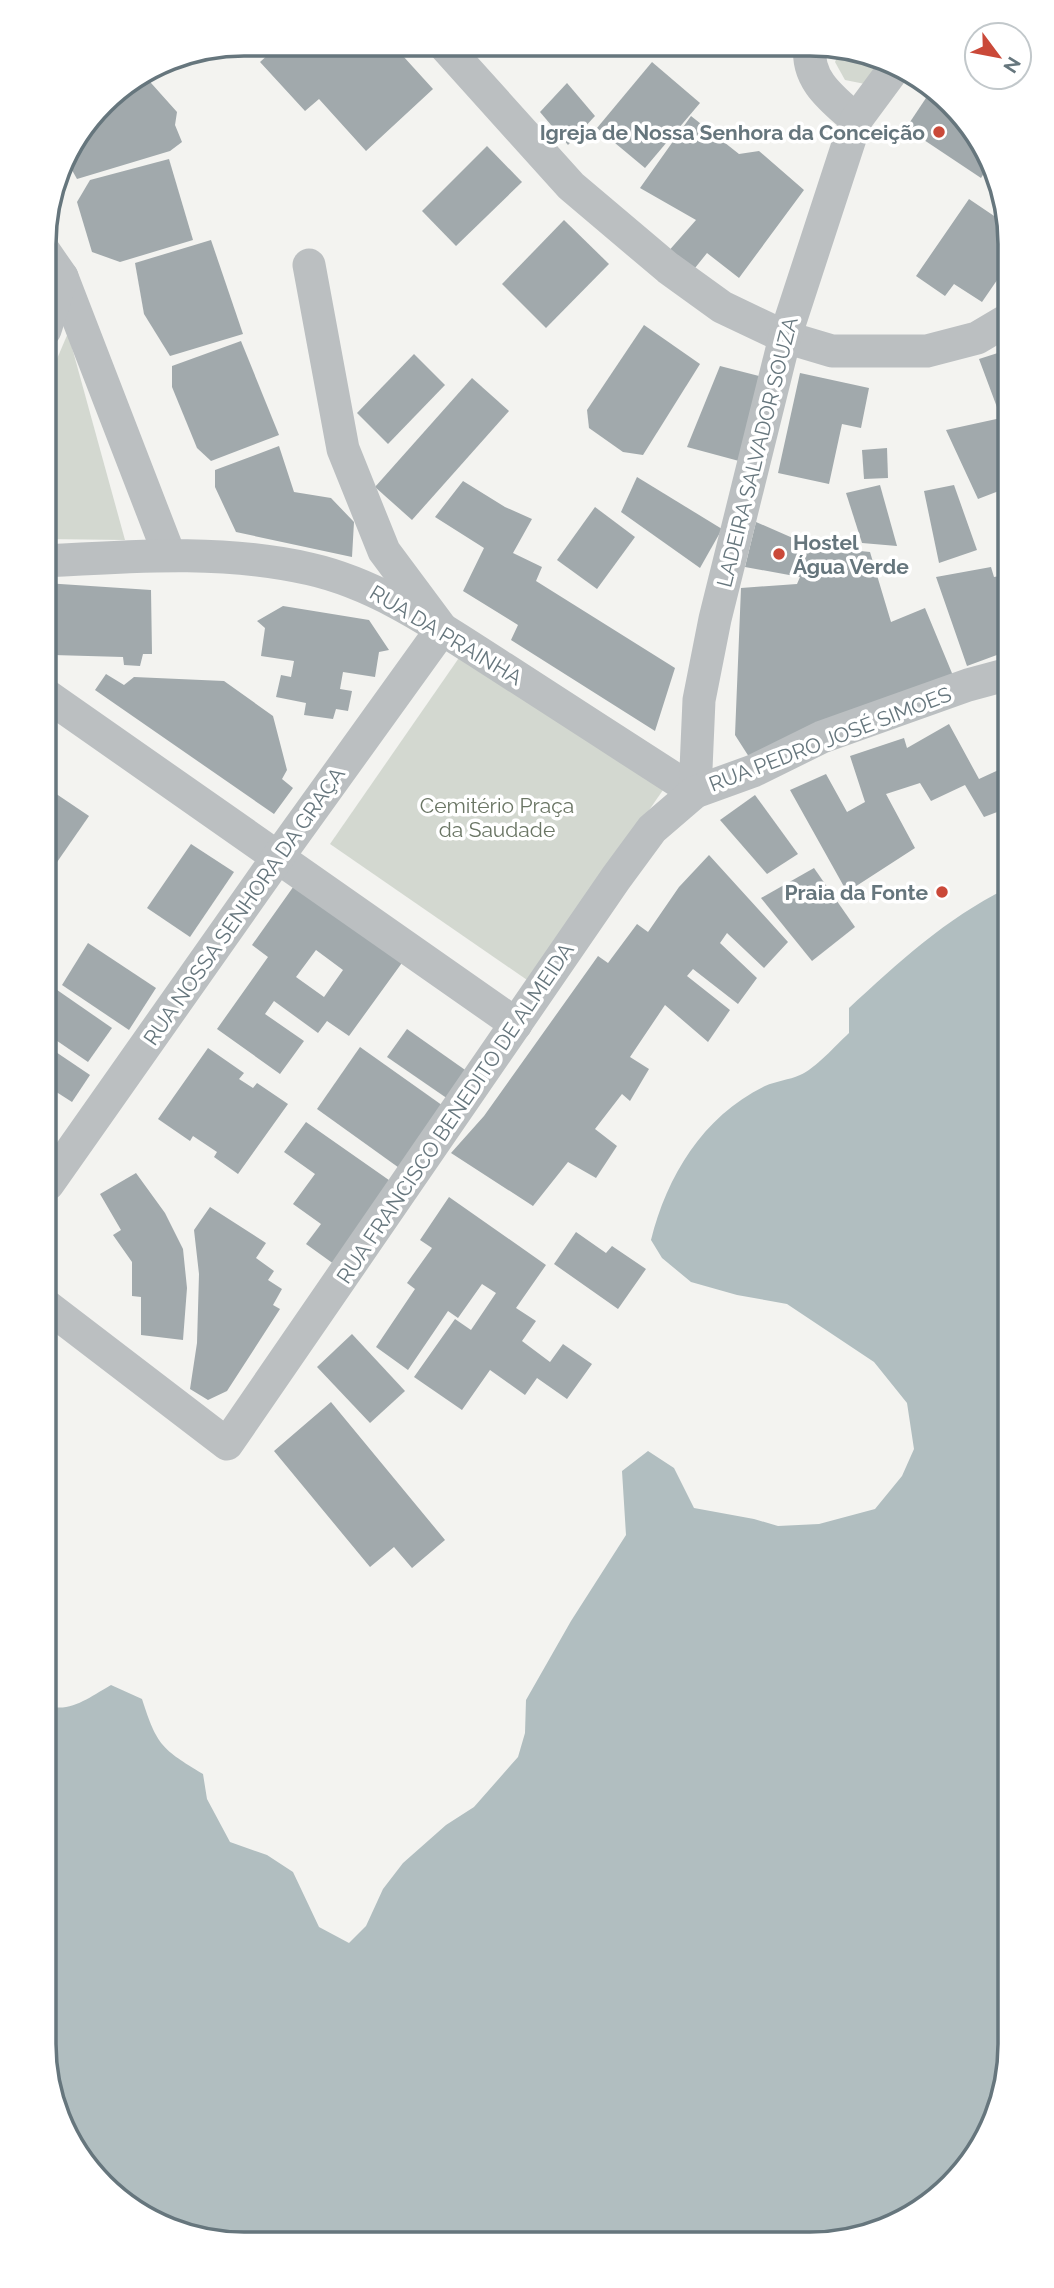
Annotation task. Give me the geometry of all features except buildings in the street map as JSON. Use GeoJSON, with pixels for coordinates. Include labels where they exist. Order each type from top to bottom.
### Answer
{"type":"FeatureCollection","features":[{"type":"Feature","properties":{"kind":"street"},"geometry":{"type":"LineString","coordinates":[[454,56],[570,186],[613,223],[722,307],[785,337],[832,351],[927,351],[977,338],[998,326]]}},
{"type":"Feature","properties":{"kind":"street"},"geometry":{"type":"LineString","coordinates":[[809,56],[809,64],[824,91],[856,120]]}},
{"type":"Feature","properties":{"kind":"street","name":"LADEIRA SALVADOR SOUZA"},"geometry":{"type":"LineString","coordinates":[[695,792],[699,700],[715,619],[785,337],[856,120],[891,74]]}},
{"type":"Feature","properties":{"kind":"street"},"geometry":{"type":"LineString","coordinates":[[309,265],[343,449],[384,551],[442,629]]}},
{"type":"Feature","properties":{"kind":"street"},"geometry":{"type":"LineString","coordinates":[[56,272],[169,554]]}},
{"type":"Feature","properties":{"kind":"street","name":"RUA DA PRAINHA"},"geometry":{"type":"LineString","coordinates":[[56,560],[169,554],[260,560],[311,569],[364,585],[442,629],[695,792]]}},
{"type":"Feature","properties":{"kind":"street","name":"RUA NOSSA SENHORA DA GRAÇA"},"geometry":{"type":"LineString","coordinates":[[56,1173],[442,629]]}},
{"type":"Feature","properties":{"kind":"street","name":"RUA PEDRO JOSÉ SIMOES"},"geometry":{"type":"LineString","coordinates":[[695,792],[752,771],[822,737],[998,677]]}},
{"type":"Feature","properties":{"kind":"street"},"geometry":{"type":"LineString","coordinates":[[56,702],[516,1024]]}},
{"type":"Feature","properties":{"kind":"street","name":"RUA FRANCISCO BENEDITO DE ALMEIDA"},"geometry":{"type":"LineString","coordinates":[[56,1313],[227,1444],[615,878],[652,830],[695,792]]}},
{"type":"Feature","properties":{"kind":"green space"},"geometry":{"type":"Polygon","coordinates":[[[837,58],[877,69],[865,84],[845,80],[835,62],[837,58]]]}},
{"type":"Feature","properties":{"kind":"green space"},"geometry":{"type":"Polygon","coordinates":[[[68,333],[125,540],[56,539],[56,361],[68,333]]]}},
{"type":"Feature","properties":{"kind":"green space","name":"Cemitério Praça da Saudade"},"geometry":{"type":"Polygon","coordinates":[[[463,652],[663,790],[530,982],[330,844],[463,652]]]}},
{"type":"Feature","properties":{"kind":"shaded area"},"geometry":{"type":"Polygon","coordinates":[[[998,893],[998,2056],[992,2092],[973,2138],[951,2168],[934,2185],[904,2207],[858,2226],[834,2230],[232,2232],[196,2226],[150,2207],[111,2177],[95,2158],[70,2116],[62,2092],[56,2044],[56,1708],[74,1705],[111,1685],[142,1699],[152,1727],[163,1745],[203,1774],[207,1799],[230,1842],[267,1855],[293,1872],[319,1927],[349,1943],[366,1926],[383,1889],[403,1863],[446,1825],[474,1807],[518,1757],[525,1733],[526,1700],[571,1621],[626,1535],[622,1471],[648,1451],[674,1468],[694,1508],[778,1526],[819,1524],[875,1509],[902,1476],[914,1449],[907,1403],[874,1362],[787,1304],[737,1295],[691,1282],[662,1258],[651,1240],[667,1193],[678,1171],[706,1131],[743,1099],[765,1086],[796,1077],[812,1068],[849,1033],[849,1008],[904,958],[998,893]]]}},
{"type":"Feature","properties":{"kind":"place","name":"Igreja de Nossa Senhora da Conceição"},"geometry":{"type":"Point","coordinates":[939,132]}},
{"type":"Feature","properties":{"kind":"place","name":"Hostel Água Verde"},"geometry":{"type":"Point","coordinates":[779,554]}},
{"type":"Feature","properties":{"kind":"place","name":"Praia da Fonte"},"geometry":{"type":"Point","coordinates":[942,892]}}]}
